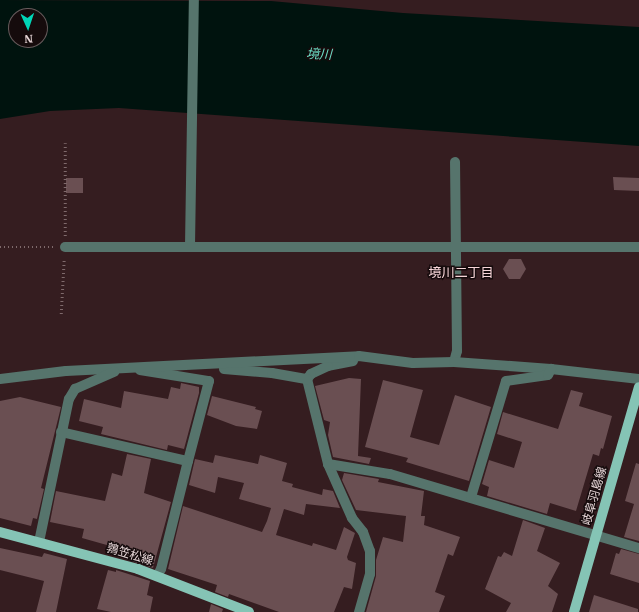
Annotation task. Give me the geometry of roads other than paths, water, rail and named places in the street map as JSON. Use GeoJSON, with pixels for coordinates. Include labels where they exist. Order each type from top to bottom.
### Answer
{"type":"FeatureCollection","features":[{"type":"Feature","properties":{"kind":"main road","name":"岐阜羽島線"},"geometry":{"type":"LineString","coordinates":[[574,612],[639,387]]}},
{"type":"Feature","properties":{"kind":"main road","name":"鶉笠松線"},"geometry":{"type":"LineString","coordinates":[[0,532],[157,576],[249,612]]}},
{"type":"Feature","properties":{"kind":"street"},"geometry":{"type":"LineString","coordinates":[[190,246],[194,0]]}},
{"type":"Feature","properties":{"kind":"street"},"geometry":{"type":"LineString","coordinates":[[454,362],[457,351],[455,162]]}},
{"type":"Feature","properties":{"kind":"street"},"geometry":{"type":"LineString","coordinates":[[65,247],[639,247]]}},
{"type":"Feature","properties":{"kind":"street"},"geometry":{"type":"LineString","coordinates":[[307,379],[311,374],[328,366],[355,361],[359,356]]}},
{"type":"Feature","properties":{"kind":"street"},"geometry":{"type":"LineString","coordinates":[[0,379],[66,371],[359,356],[413,363],[454,362],[551,369],[639,379]]}},
{"type":"Feature","properties":{"kind":"street"},"geometry":{"type":"LineString","coordinates":[[223,363],[222,369],[272,373],[307,379]]}},
{"type":"Feature","properties":{"kind":"street"},"geometry":{"type":"LineString","coordinates":[[137,368],[144,373],[209,381],[161,569],[157,576]]}},
{"type":"Feature","properties":{"kind":"street"},"geometry":{"type":"LineString","coordinates":[[39,542],[69,399],[75,390],[119,369]]}},
{"type":"Feature","properties":{"kind":"street"},"geometry":{"type":"LineString","coordinates":[[471,497],[506,381],[548,375],[551,369]]}},
{"type":"Feature","properties":{"kind":"street"},"geometry":{"type":"LineString","coordinates":[[307,379],[328,464],[352,518],[363,532],[370,551],[370,574],[359,612]]}},
{"type":"Feature","properties":{"kind":"street"},"geometry":{"type":"LineString","coordinates":[[61,432],[188,461]]}},
{"type":"Feature","properties":{"kind":"street"},"geometry":{"type":"LineString","coordinates":[[328,464],[390,474],[639,548]]}},
{"type":"Feature","properties":{"kind":"water","name":"境川"},"geometry":{"type":"Polygon","coordinates":[[[0,0],[271,1],[403,13],[639,27],[639,146],[119,108],[50,111],[0,119],[0,0]]]}},
{"type":"Feature","properties":{"kind":"district","name":"境川二丁目"},"geometry":{"type":"Point","coordinates":[461,273]}}]}
